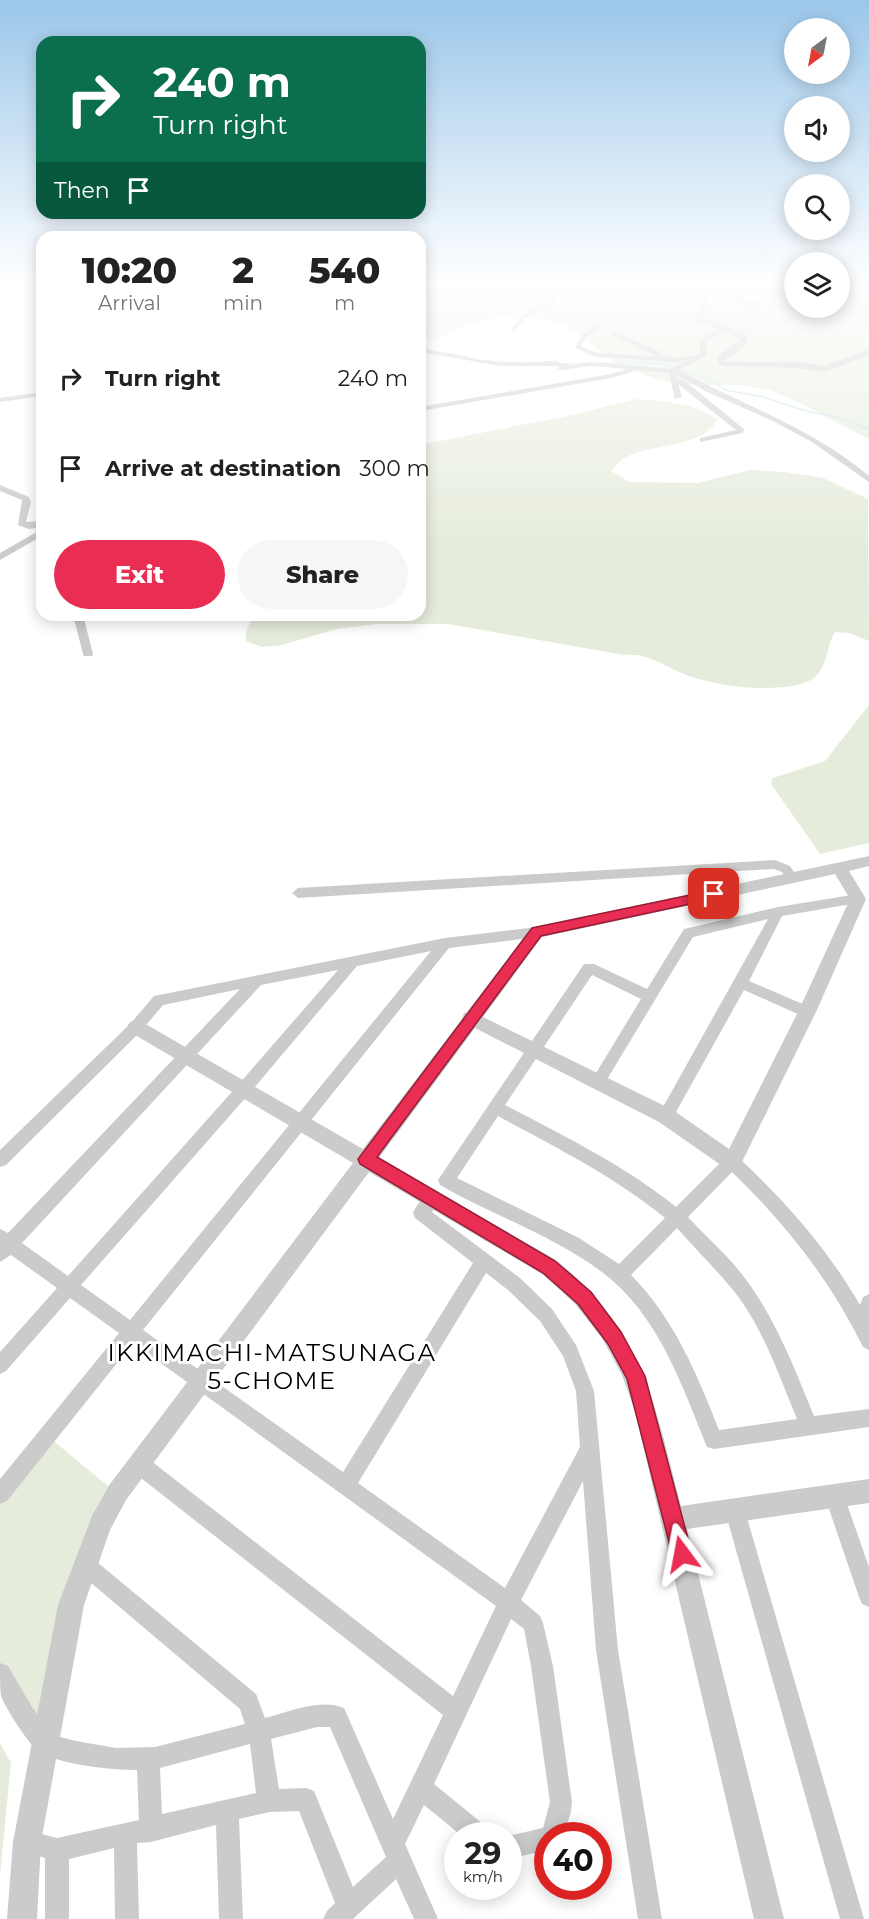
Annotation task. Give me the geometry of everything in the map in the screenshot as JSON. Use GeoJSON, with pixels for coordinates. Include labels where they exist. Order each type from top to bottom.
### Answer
{"type":"FeatureCollection","features":[{"type":"Feature","properties":{"kind":"street"},"geometry":{"type":"LineString","coordinates":[[426,408],[620,374]]}},
{"type":"Feature","properties":{"kind":"street"},"geometry":{"type":"LineString","coordinates":[[672,374],[678,397]]}},
{"type":"Feature","properties":{"kind":"street"},"geometry":{"type":"LineString","coordinates":[[677,374],[806,434],[845,458],[869,480]]}},
{"type":"Feature","properties":{"kind":"street"},"geometry":{"type":"LineString","coordinates":[[673,380],[682,383],[740,429],[740,431],[703,440]]}},
{"type":"Feature","properties":{"kind":"street"},"geometry":{"type":"LineString","coordinates":[[0,400],[36,395]]}},
{"type":"Feature","properties":{"kind":"street"},"geometry":{"type":"LineString","coordinates":[[0,488],[26,499],[26,509],[21,523],[28,526],[36,525]]}},
{"type":"Feature","properties":{"kind":"street"},"geometry":{"type":"LineString","coordinates":[[0,557],[36,536]]}},
{"type":"Feature","properties":{"kind":"street"},"geometry":{"type":"LineString","coordinates":[[80,621],[88,654]]}},
{"type":"Feature","properties":{"kind":"street"},"geometry":{"type":"LineString","coordinates":[[0,1161],[136,1027],[159,1000],[446,943],[537,932],[869,861]]}},
{"type":"Feature","properties":{"kind":"street"},"geometry":{"type":"LineString","coordinates":[[298,893],[775,864],[786,869],[792,878]]}},
{"type":"Feature","properties":{"kind":"street"},"geometry":{"type":"LineString","coordinates":[[839,868],[858,899]]}},
{"type":"Feature","properties":{"kind":"street"},"geometry":{"type":"LineString","coordinates":[[598,1082],[689,933],[778,912],[858,899]]}},
{"type":"Feature","properties":{"kind":"street"},"geometry":{"type":"LineString","coordinates":[[619,1275],[732,1162],[807,1012],[858,899]]}},
{"type":"Feature","properties":{"kind":"street"},"geometry":{"type":"LineString","coordinates":[[666,1116],[778,912]]}},
{"type":"Feature","properties":{"kind":"street"},"geometry":{"type":"LineString","coordinates":[[22,1919],[27,1842],[71,1605],[100,1524],[118,1492],[470,1018],[537,932]]}},
{"type":"Feature","properties":{"kind":"street"},"geometry":{"type":"LineString","coordinates":[[0,1494],[446,943]]}},
{"type":"Feature","properties":{"kind":"street"},"geometry":{"type":"LineString","coordinates":[[0,1365],[243,1090],[352,961]]}},
{"type":"Feature","properties":{"kind":"street"},"geometry":{"type":"LineString","coordinates":[[651,996],[589,968],[446,1180],[543,1228],[599,1260],[619,1275],[654,1316],[677,1351],[714,1440],[869,1418]]}},
{"type":"Feature","properties":{"kind":"street"},"geometry":{"type":"LineString","coordinates":[[258,979],[186,1057],[3,1245],[69,1285],[533,1623],[542,1666],[561,1802],[556,1822]]}},
{"type":"Feature","properties":{"kind":"street"},"geometry":{"type":"LineString","coordinates":[[741,983],[807,1012]]}},
{"type":"Feature","properties":{"kind":"street"},"geometry":{"type":"LineString","coordinates":[[470,1018],[666,1116],[732,1162],[799,1229],[820,1257],[869,1341]]}},
{"type":"Feature","properties":{"kind":"street"},"geometry":{"type":"LineString","coordinates":[[136,1027],[549,1267],[568,1281],[599,1316],[636,1376],[674,1520],[770,1919]]}},
{"type":"Feature","properties":{"kind":"street"},"geometry":{"type":"LineString","coordinates":[[495,1107],[603,1165],[642,1189],[677,1217],[740,1285],[758,1313],[774,1343],[809,1426]]}},
{"type":"Feature","properties":{"kind":"street"},"geometry":{"type":"LineString","coordinates":[[432,1199],[421,1213],[484,1260],[531,1300],[562,1338],[585,1391],[608,1650],[650,1919]]}},
{"type":"Feature","properties":{"kind":"street"},"geometry":{"type":"LineString","coordinates":[[346,1485],[484,1260]]}},
{"type":"Feature","properties":{"kind":"street"},"geometry":{"type":"LineString","coordinates":[[861,1324],[869,1303]]}},
{"type":"Feature","properties":{"kind":"street"},"geometry":{"type":"LineString","coordinates":[[342,1913],[396,1852],[420,1787],[508,1603],[591,1446]]}},
{"type":"Feature","properties":{"kind":"street"},"geometry":{"type":"LineString","coordinates":[[139,1464],[456,1712]]}},
{"type":"Feature","properties":{"kind":"street"},"geometry":{"type":"LineString","coordinates":[[674,1520],[869,1491]]}},
{"type":"Feature","properties":{"kind":"street"},"geometry":{"type":"LineString","coordinates":[[835,1497],[869,1597]]}},
{"type":"Feature","properties":{"kind":"street"},"geometry":{"type":"LineString","coordinates":[[735,1511],[852,1919]]}},
{"type":"Feature","properties":{"kind":"street"},"geometry":{"type":"LineString","coordinates":[[84,1564],[248,1702],[259,1731],[269,1801]]}},
{"type":"Feature","properties":{"kind":"street"},"geometry":{"type":"LineString","coordinates":[[0,1674],[24,1715],[46,1744],[116,1759],[147,1758],[317,1716],[336,1716],[426,1919]]}},
{"type":"Feature","properties":{"kind":"street"},"geometry":{"type":"LineString","coordinates":[[147,1758],[151,1830]]}},
{"type":"Feature","properties":{"kind":"street"},"geometry":{"type":"LineString","coordinates":[[420,1787],[463,1822]]}},
{"type":"Feature","properties":{"kind":"street"},"geometry":{"type":"LineString","coordinates":[[27,1842],[57,1850],[269,1801],[306,1799],[342,1913]]}},
{"type":"Feature","properties":{"kind":"street"},"geometry":{"type":"LineString","coordinates":[[227,1811],[231,1919]]}},
{"type":"Feature","properties":{"kind":"street"},"geometry":{"type":"LineString","coordinates":[[125,1836],[127,1919]]}},
{"type":"Feature","properties":{"kind":"street"},"geometry":{"type":"LineString","coordinates":[[57,1850],[57,1919]]}},
{"type":"Feature","properties":{"kind":"green space"},"geometry":{"type":"Polygon","coordinates":[[[642,374],[869,374],[869,439],[794,400],[769,390],[743,385],[679,385],[642,374]]]}},
{"type":"Feature","properties":{"kind":"green space"},"geometry":{"type":"Polygon","coordinates":[[[637,399],[689,406],[717,420],[710,429],[688,441],[635,453],[622,459],[611,471],[629,482],[697,483],[750,470],[785,472],[823,478],[868,499],[869,641],[849,633],[835,632],[824,664],[815,677],[793,686],[760,688],[724,685],[689,676],[642,656],[624,655],[448,624],[376,624],[337,629],[282,645],[262,647],[246,641],[246,632],[251,621],[426,621],[426,444],[577,414],[637,399]]]}},
{"type":"Feature","properties":{"kind":"green space"},"geometry":{"type":"Polygon","coordinates":[[[869,705],[869,843],[820,854],[771,784],[773,778],[825,761],[869,705]]]}},
{"type":"Feature","properties":{"kind":"green space"},"geometry":{"type":"Polygon","coordinates":[[[50,1438],[114,1491],[42,1730],[0,1663],[0,1500],[50,1438]]]}},
{"type":"Feature","properties":{"kind":"green space"},"geometry":{"type":"Polygon","coordinates":[[[0,1743],[11,1763],[0,1875],[0,1743]]]}},
{"type":"Feature","properties":{"kind":"waterway"},"geometry":{"type":"LineString","coordinates":[[691,374],[708,379],[726,390],[763,397],[806,411],[840,418],[864,428]]}},
{"type":"Feature","properties":{"kind":"waterway"},"geometry":{"type":"LineString","coordinates":[[860,426],[869,430]]}},
{"type":"Feature","properties":{"kind":"district","name":"IKKIMACHI-MATSUNAGA 5-CHOME"},"geometry":{"type":"Point","coordinates":[272,1366]}},
{"type":"Feature","properties":{"kind":"route"},"geometry":{"type":"LineString","coordinates":[[682,1554],[636,1376],[614,1338],[585,1298],[549,1267],[366,1159],[537,932],[714,894]]}}]}
